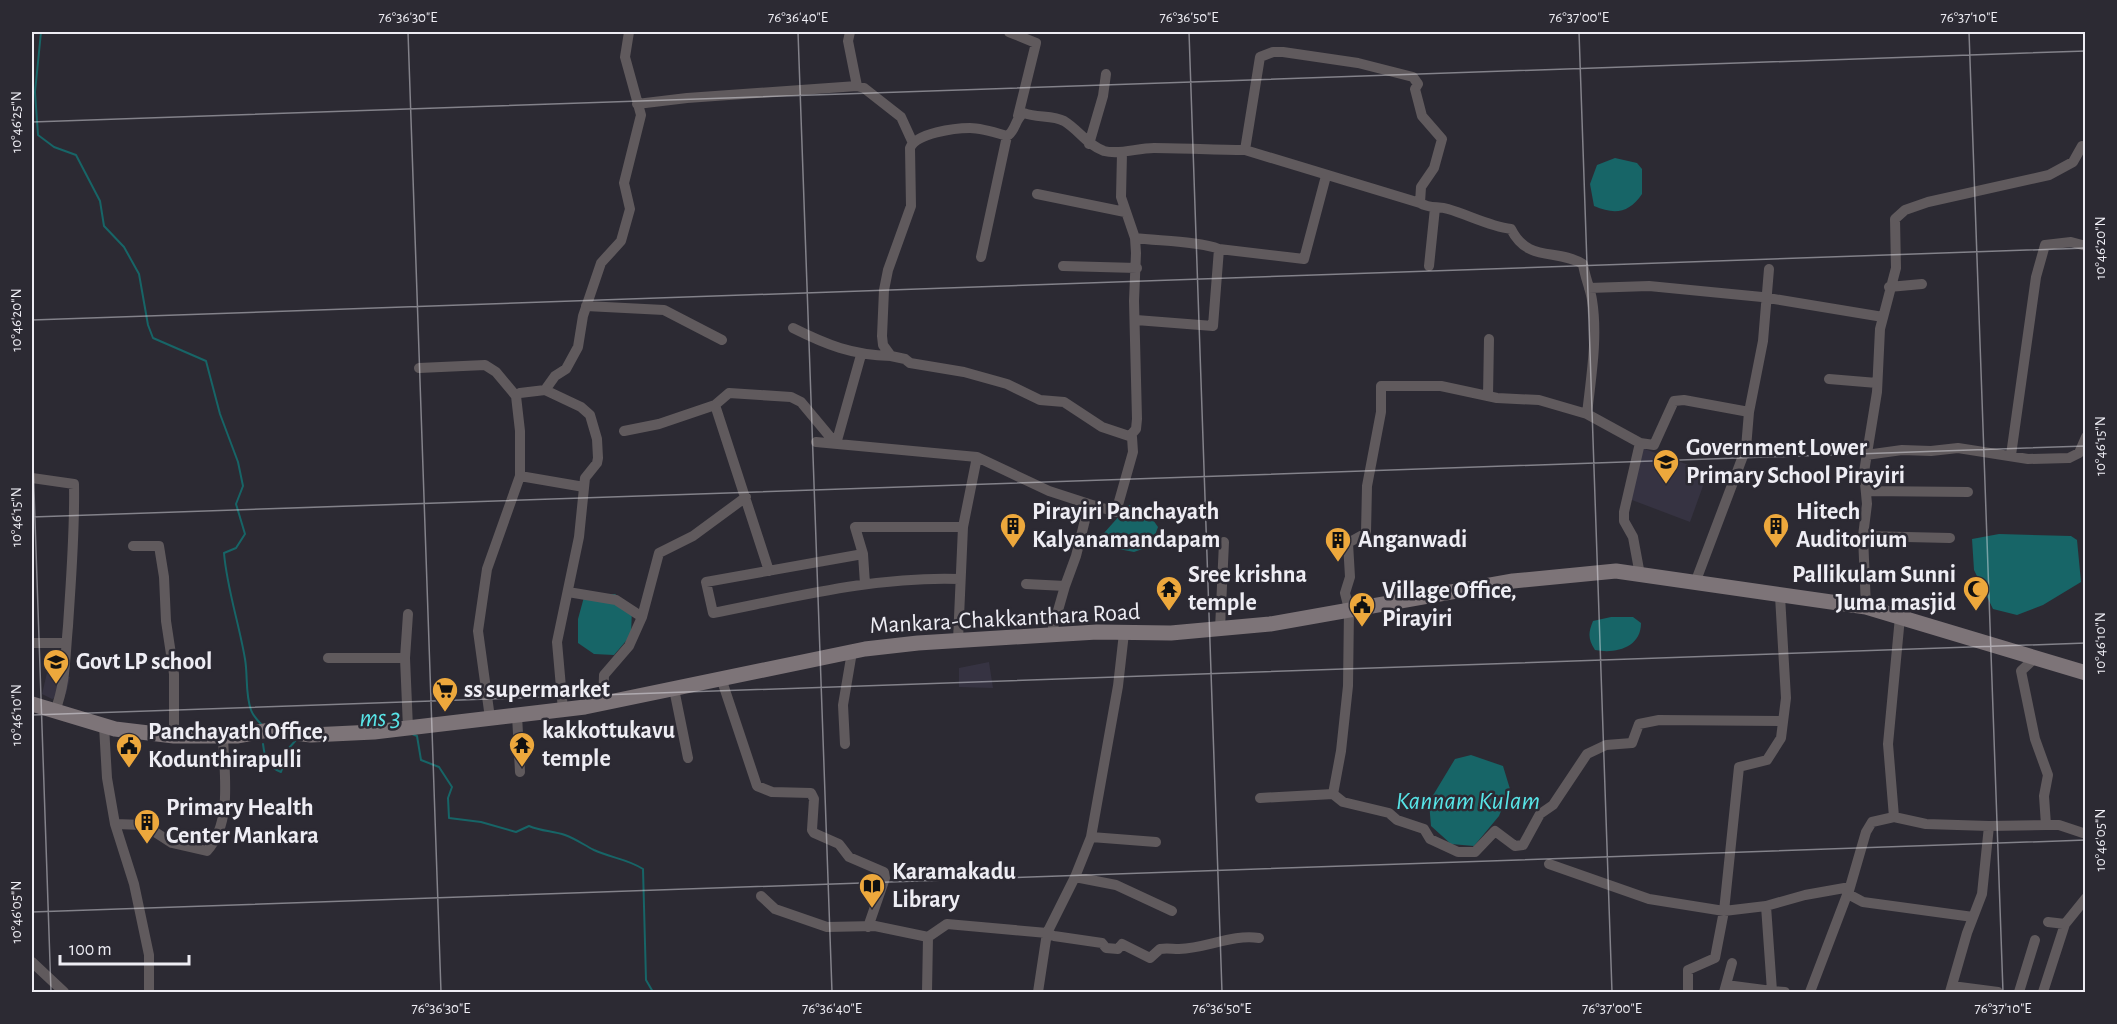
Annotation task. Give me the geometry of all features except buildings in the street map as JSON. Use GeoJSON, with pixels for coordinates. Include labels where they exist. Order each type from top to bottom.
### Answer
{"type":"FeatureCollection","features":[{"type":"Feature","properties":{"kind":"main road","name":"Mankara-Chakkanthara Road"},"geometry":{"type":"LineString","coordinates":[[32,704],[104,726],[174,736],[238,736],[269,730],[311,735],[374,732],[603,704],[852,652],[958,640],[1051,635],[1171,633],[1270,624],[1512,581],[1616,571],[1866,607],[2085,673]]}},
{"type":"Feature","properties":{"kind":"street"},"geometry":{"type":"LineString","coordinates":[[545,390],[555,376],[566,369],[578,347],[586,306],[601,263],[621,241],[630,209],[624,183],[641,115],[625,57],[629,32]]}},
{"type":"Feature","properties":{"kind":"street"},"geometry":{"type":"LineString","coordinates":[[850,32],[848,41],[857,86]]}},
{"type":"Feature","properties":{"kind":"street"},"geometry":{"type":"LineString","coordinates":[[981,257],[1007,136],[1011,134],[1018,117],[1036,43],[1009,32]]}},
{"type":"Feature","properties":{"kind":"street"},"geometry":{"type":"LineString","coordinates":[[1245,150],[1260,57],[1273,52],[1307,55],[1413,77],[1418,84],[1416,97],[1422,116],[1442,139],[1434,168],[1421,187],[1420,203]]}},
{"type":"Feature","properties":{"kind":"street"},"geometry":{"type":"LineString","coordinates":[[1089,144],[1103,96],[1106,74]]}},
{"type":"Feature","properties":{"kind":"street"},"geometry":{"type":"LineString","coordinates":[[637,104],[687,98],[857,86],[864,88],[901,117],[912,141],[908,175],[911,206],[888,270],[884,290],[882,336],[884,345],[891,356]]}},
{"type":"Feature","properties":{"kind":"street"},"geometry":{"type":"LineString","coordinates":[[1018,117],[1024,113],[1041,118],[1062,120],[1089,144],[1106,151],[1122,153],[1129,149],[1155,148],[1245,150],[1435,208],[1446,208],[1467,218],[1479,218],[1500,228],[1511,230],[1516,240],[1524,248],[1577,260],[1583,264],[1585,283],[1589,288],[1593,311],[1594,348],[1587,414]]}},
{"type":"Feature","properties":{"kind":"street"},"geometry":{"type":"LineString","coordinates":[[912,141],[922,136],[969,128],[1007,136]]}},
{"type":"Feature","properties":{"kind":"street"},"geometry":{"type":"LineString","coordinates":[[1866,607],[1863,536],[1867,504],[1864,472],[1877,383],[1880,329],[1889,287],[1896,268],[1895,219],[1905,210],[1928,202],[2049,175],[2073,162],[2082,146]]}},
{"type":"Feature","properties":{"kind":"street"},"geometry":{"type":"LineString","coordinates":[[1122,153],[1120,197],[1135,238],[1137,268],[1134,301],[1137,419],[1136,429],[1130,436]]}},
{"type":"Feature","properties":{"kind":"street"},"geometry":{"type":"LineString","coordinates":[[1135,238],[1207,244],[1220,249],[1304,259],[1326,176]]}},
{"type":"Feature","properties":{"kind":"street"},"geometry":{"type":"LineString","coordinates":[[1037,194],[1125,212]]}},
{"type":"Feature","properties":{"kind":"street"},"geometry":{"type":"LineString","coordinates":[[1429,266],[1435,208]]}},
{"type":"Feature","properties":{"kind":"street"},"geometry":{"type":"LineString","coordinates":[[2011,455],[2036,277],[2045,245],[2071,242],[2085,246]]}},
{"type":"Feature","properties":{"kind":"street"},"geometry":{"type":"LineString","coordinates":[[1136,320],[1213,326],[1220,249]]}},
{"type":"Feature","properties":{"kind":"street"},"geometry":{"type":"LineString","coordinates":[[1063,266],[1137,268]]}},
{"type":"Feature","properties":{"kind":"street"},"geometry":{"type":"LineString","coordinates":[[1695,583],[1746,448],[1769,269]]}},
{"type":"Feature","properties":{"kind":"street"},"geometry":{"type":"LineString","coordinates":[[1889,287],[1922,284]]}},
{"type":"Feature","properties":{"kind":"street"},"geometry":{"type":"LineString","coordinates":[[1589,288],[1649,286],[1767,298],[1883,317]]}},
{"type":"Feature","properties":{"kind":"street"},"geometry":{"type":"LineString","coordinates":[[586,306],[664,310],[722,340]]}},
{"type":"Feature","properties":{"kind":"street"},"geometry":{"type":"LineString","coordinates":[[792,328],[827,345],[861,355],[891,356],[905,359],[917,366],[953,370],[1007,384],[1040,400],[1064,402],[1102,427],[1130,436],[1134,442],[1116,512],[1049,491],[977,458],[816,442]]}},
{"type":"Feature","properties":{"kind":"street"},"geometry":{"type":"LineString","coordinates":[[1488,396],[1489,339]]}},
{"type":"Feature","properties":{"kind":"street"},"geometry":{"type":"LineString","coordinates":[[836,444],[861,355]]}},
{"type":"Feature","properties":{"kind":"street"},"geometry":{"type":"LineString","coordinates":[[419,368],[486,365],[496,372],[516,396],[520,431],[520,476],[487,569],[478,631],[489,718]]}},
{"type":"Feature","properties":{"kind":"street"},"geometry":{"type":"LineString","coordinates":[[1828,379],[1877,383]]}},
{"type":"Feature","properties":{"kind":"street"},"geometry":{"type":"LineString","coordinates":[[1333,794],[1347,696],[1349,609],[1345,593],[1350,577],[1348,543],[1366,533],[1367,486],[1381,412],[1382,386],[1441,386],[1488,396],[1539,400],[1587,414],[1640,444],[1654,445],[1674,401],[1684,400],[1749,412]]}},
{"type":"Feature","properties":{"kind":"street"},"geometry":{"type":"LineString","coordinates":[[516,396],[520,393],[545,390],[580,407],[590,415],[597,439],[597,464],[585,478],[556,655],[563,710]]}},
{"type":"Feature","properties":{"kind":"street"},"geometry":{"type":"LineString","coordinates":[[624,431],[659,424],[715,405],[729,393],[791,397],[801,402],[836,444]]}},
{"type":"Feature","properties":{"kind":"street"},"geometry":{"type":"LineString","coordinates":[[715,405],[769,571]]}},
{"type":"Feature","properties":{"kind":"street"},"geometry":{"type":"LineString","coordinates":[[1866,456],[1902,450],[1958,448],[2028,459],[2069,458],[2079,453],[2085,437]]}},
{"type":"Feature","properties":{"kind":"street"},"geometry":{"type":"LineString","coordinates":[[1640,444],[1624,512],[1624,521],[1633,537],[1640,575]]}},
{"type":"Feature","properties":{"kind":"street"},"geometry":{"type":"LineString","coordinates":[[958,640],[963,527],[977,458]]}},
{"type":"Feature","properties":{"kind":"street"},"geometry":{"type":"LineString","coordinates":[[520,476],[584,487]]}},
{"type":"Feature","properties":{"kind":"street"},"geometry":{"type":"LineString","coordinates":[[32,478],[74,484],[75,534],[63,692],[55,711]]}},
{"type":"Feature","properties":{"kind":"street"},"geometry":{"type":"LineString","coordinates":[[1866,492],[1968,492]]}},
{"type":"Feature","properties":{"kind":"street"},"geometry":{"type":"LineString","coordinates":[[603,704],[604,675],[629,646],[642,618],[659,553],[693,536],[746,497]]}},
{"type":"Feature","properties":{"kind":"street"},"geometry":{"type":"LineString","coordinates":[[1051,635],[1076,556],[1089,504]]}},
{"type":"Feature","properties":{"kind":"street"},"geometry":{"type":"LineString","coordinates":[[865,584],[862,554],[855,528],[963,527]]}},
{"type":"Feature","properties":{"kind":"street"},"geometry":{"type":"LineString","coordinates":[[1863,536],[1950,538]]}},
{"type":"Feature","properties":{"kind":"street"},"geometry":{"type":"LineString","coordinates":[[1220,629],[1224,542]]}},
{"type":"Feature","properties":{"kind":"street"},"geometry":{"type":"LineString","coordinates":[[133,546],[159,546],[174,674],[174,736]]}},
{"type":"Feature","properties":{"kind":"street"},"geometry":{"type":"LineString","coordinates":[[862,554],[706,582],[713,613],[865,584],[921,578],[960,579]]}},
{"type":"Feature","properties":{"kind":"street"},"geometry":{"type":"LineString","coordinates":[[1026,584],[1065,586]]}},
{"type":"Feature","properties":{"kind":"street"},"geometry":{"type":"LineString","coordinates":[[568,592],[616,600],[642,618]]}},
{"type":"Feature","properties":{"kind":"street"},"geometry":{"type":"LineString","coordinates":[[1688,993],[1688,970],[1714,958],[1724,911],[1739,767],[1767,760],[1781,738],[1786,698],[1780,596]]}},
{"type":"Feature","properties":{"kind":"street"},"geometry":{"type":"LineString","coordinates":[[408,614],[405,658],[408,728]]}},
{"type":"Feature","properties":{"kind":"street"},"geometry":{"type":"LineString","coordinates":[[1894,817],[1888,744],[1900,617]]}},
{"type":"Feature","properties":{"kind":"street"},"geometry":{"type":"LineString","coordinates":[[1038,993],[1047,933],[1091,837],[1118,686],[1124,633]]}},
{"type":"Feature","properties":{"kind":"street"},"geometry":{"type":"LineString","coordinates":[[32,643],[66,643]]}},
{"type":"Feature","properties":{"kind":"street"},"geometry":{"type":"LineString","coordinates":[[845,744],[843,705],[852,652]]}},
{"type":"Feature","properties":{"kind":"street"},"geometry":{"type":"LineString","coordinates":[[328,658],[405,658]]}},
{"type":"Feature","properties":{"kind":"street"},"geometry":{"type":"LineString","coordinates":[[2035,658],[2021,671],[2035,739],[2048,775],[2044,796],[2046,825]]}},
{"type":"Feature","properties":{"kind":"street"},"geometry":{"type":"LineString","coordinates":[[721,678],[757,786],[772,792],[811,793],[814,800],[812,830],[814,833],[839,844],[849,857],[884,872],[885,878],[867,927]]}},
{"type":"Feature","properties":{"kind":"street"},"geometry":{"type":"LineString","coordinates":[[674,689],[688,758]]}},
{"type":"Feature","properties":{"kind":"street"},"geometry":{"type":"LineString","coordinates":[[517,715],[520,772]]}},
{"type":"Feature","properties":{"kind":"street"},"geometry":{"type":"LineString","coordinates":[[1260,798],[1333,794],[1343,802],[1389,813],[1397,820],[1424,829],[1430,839],[1458,852],[1475,852],[1495,831],[1515,846],[1523,845],[1540,814],[1552,805],[1587,754],[1606,745],[1632,743],[1639,724],[1659,720],[1783,721]]}},
{"type":"Feature","properties":{"kind":"street"},"geometry":{"type":"LineString","coordinates":[[104,726],[107,778],[115,825],[134,884],[149,956],[149,993]]}},
{"type":"Feature","properties":{"kind":"street"},"geometry":{"type":"LineString","coordinates":[[115,825],[144,825],[172,843],[207,851],[218,839],[224,807],[224,736]]}},
{"type":"Feature","properties":{"kind":"street"},"geometry":{"type":"LineString","coordinates":[[1973,917],[1863,902],[1848,894],[1866,832],[1872,822],[1894,817],[1926,824],[2059,825],[2085,834]]}},
{"type":"Feature","properties":{"kind":"street"},"geometry":{"type":"LineString","coordinates":[[1989,826],[1982,894],[1951,989],[1998,993]]}},
{"type":"Feature","properties":{"kind":"street"},"geometry":{"type":"LineString","coordinates":[[1091,837],[1156,842]]}},
{"type":"Feature","properties":{"kind":"street"},"geometry":{"type":"LineString","coordinates":[[1548,864],[1649,899],[1724,911],[1766,906],[1805,895],[1850,887]]}},
{"type":"Feature","properties":{"kind":"street"},"geometry":{"type":"LineString","coordinates":[[1075,876],[1116,885],[1172,911]]}},
{"type":"Feature","properties":{"kind":"street"},"geometry":{"type":"LineString","coordinates":[[1810,993],[1850,887]]}},
{"type":"Feature","properties":{"kind":"street"},"geometry":{"type":"LineString","coordinates":[[761,896],[775,909],[827,927],[867,927],[928,937],[947,924],[1047,933],[1102,943],[1106,948],[1118,949],[1122,944],[1150,958],[1160,949],[1187,948],[1242,935],[1259,938]]}},
{"type":"Feature","properties":{"kind":"street"},"geometry":{"type":"LineString","coordinates":[[2043,993],[2065,924],[2085,898]]}},
{"type":"Feature","properties":{"kind":"street"},"geometry":{"type":"LineString","coordinates":[[1766,906],[1772,991]]}},
{"type":"Feature","properties":{"kind":"street"},"geometry":{"type":"LineString","coordinates":[[2048,922],[2065,924]]}},
{"type":"Feature","properties":{"kind":"street"},"geometry":{"type":"LineString","coordinates":[[927,993],[928,937]]}},
{"type":"Feature","properties":{"kind":"street"},"geometry":{"type":"LineString","coordinates":[[2019,993],[2035,940]]}},
{"type":"Feature","properties":{"kind":"street"},"geometry":{"type":"LineString","coordinates":[[32,962],[64,993]]}},
{"type":"Feature","properties":{"kind":"street"},"geometry":{"type":"LineString","coordinates":[[1732,963],[1725,989],[1785,993]]}},
{"type":"Feature","properties":{"kind":"shaded area","name":"Government Lower Primary School Pirayiri"},"geometry":{"type":"Polygon","coordinates":[[[1642,448],[1708,472],[1690,522],[1624,497],[1642,448]]]}},
{"type":"Feature","properties":{"kind":"shaded area"},"geometry":{"type":"Polygon","coordinates":[[[989,662],[993,688],[959,687],[959,668],[989,662]]]}},
{"type":"Feature","properties":{"kind":"shaded area","name":"Govt LP school"},"geometry":{"type":"Polygon","coordinates":[[[47,673],[70,677],[66,694],[52,699],[42,694],[47,673]]]}},
{"type":"Feature","properties":{"kind":"water"},"geometry":{"type":"Polygon","coordinates":[[[1615,158],[1637,163],[1642,169],[1642,194],[1627,209],[1609,211],[1594,206],[1590,184],[1597,165],[1615,158]]]}},
{"type":"Feature","properties":{"kind":"water"},"geometry":{"type":"Polygon","coordinates":[[[1129,505],[1146,510],[1158,527],[1151,546],[1134,552],[1103,546],[1104,533],[1129,505]]]}},
{"type":"Feature","properties":{"kind":"water"},"geometry":{"type":"Polygon","coordinates":[[[1999,534],[2071,536],[2077,540],[2081,582],[2043,605],[2017,615],[1993,609],[1974,570],[1972,539],[1999,534]]]}},
{"type":"Feature","properties":{"kind":"water"},"geometry":{"type":"Polygon","coordinates":[[[615,594],[632,608],[631,635],[614,655],[594,654],[578,643],[578,619],[584,597],[615,594]]]}},
{"type":"Feature","properties":{"kind":"water"},"geometry":{"type":"Polygon","coordinates":[[[1611,617],[1633,617],[1641,623],[1640,632],[1632,644],[1626,647],[1611,651],[1595,650],[1589,636],[1593,621],[1611,617]]]}},
{"type":"Feature","properties":{"kind":"water","name":"Kannam Kulam"},"geometry":{"type":"Polygon","coordinates":[[[1471,755],[1503,766],[1510,789],[1499,816],[1474,846],[1451,844],[1431,826],[1429,802],[1455,759],[1471,755]]]}},
{"type":"Feature","properties":{"kind":"waterway"},"geometry":{"type":"LineString","coordinates":[[41,32],[35,92],[38,135],[54,147],[76,155],[100,201],[104,226],[124,247],[139,274],[148,325],[153,338],[206,361],[220,414],[238,462],[243,486],[236,504],[245,534],[236,548],[224,553],[245,659],[249,704],[253,714],[262,725]]}},
{"type":"Feature","properties":{"kind":"waterway"},"geometry":{"type":"LineString","coordinates":[[412,734],[417,736],[421,760],[439,767],[452,787],[448,798],[449,818],[481,822],[516,832],[529,826],[560,834],[643,869],[646,980],[653,992]]}},
{"type":"Feature","properties":{"kind":"waterway","name":"ms 3"},"geometry":{"type":"LineString","coordinates":[[263,744],[267,761],[281,772],[289,748],[296,740]]}},
{"type":"Feature","properties":{"kind":"place","name":"Government Lower Primary School Pirayiri"},"geometry":{"type":"Point","coordinates":[1666,485]}},
{"type":"Feature","properties":{"kind":"place","name":"Pirayiri Panchayath Kalyanamandapam"},"geometry":{"type":"Point","coordinates":[1013,549]}},
{"type":"Feature","properties":{"kind":"place","name":"Hitech Auditorium"},"geometry":{"type":"Point","coordinates":[1776,549]}},
{"type":"Feature","properties":{"kind":"place","name":"Anganwadi"},"geometry":{"type":"Point","coordinates":[1338,563]}},
{"type":"Feature","properties":{"kind":"place","name":"Sree krishna temple"},"geometry":{"type":"Point","coordinates":[1169,612]}},
{"type":"Feature","properties":{"kind":"place","name":"Pallikulam Sunni Juma masjid"},"geometry":{"type":"Point","coordinates":[1976,612]}},
{"type":"Feature","properties":{"kind":"place","name":"Village Office, Pirayiri"},"geometry":{"type":"Point","coordinates":[1362,628]}},
{"type":"Feature","properties":{"kind":"place","name":"Govt LP school"},"geometry":{"type":"Point","coordinates":[56,685]}},
{"type":"Feature","properties":{"kind":"place","name":"ss supermarket"},"geometry":{"type":"Point","coordinates":[445,713]}},
{"type":"Feature","properties":{"kind":"place","name":"kakkottukavu temple"},"geometry":{"type":"Point","coordinates":[522,768]}},
{"type":"Feature","properties":{"kind":"place","name":"Panchayath Office, Kodunthirapulli"},"geometry":{"type":"Point","coordinates":[129,769]}},
{"type":"Feature","properties":{"kind":"place","name":"Primary Health Center Mankara"},"geometry":{"type":"Point","coordinates":[147,845]}},
{"type":"Feature","properties":{"kind":"place","name":"Karamakadu Library"},"geometry":{"type":"Point","coordinates":[872,909]}}]}
